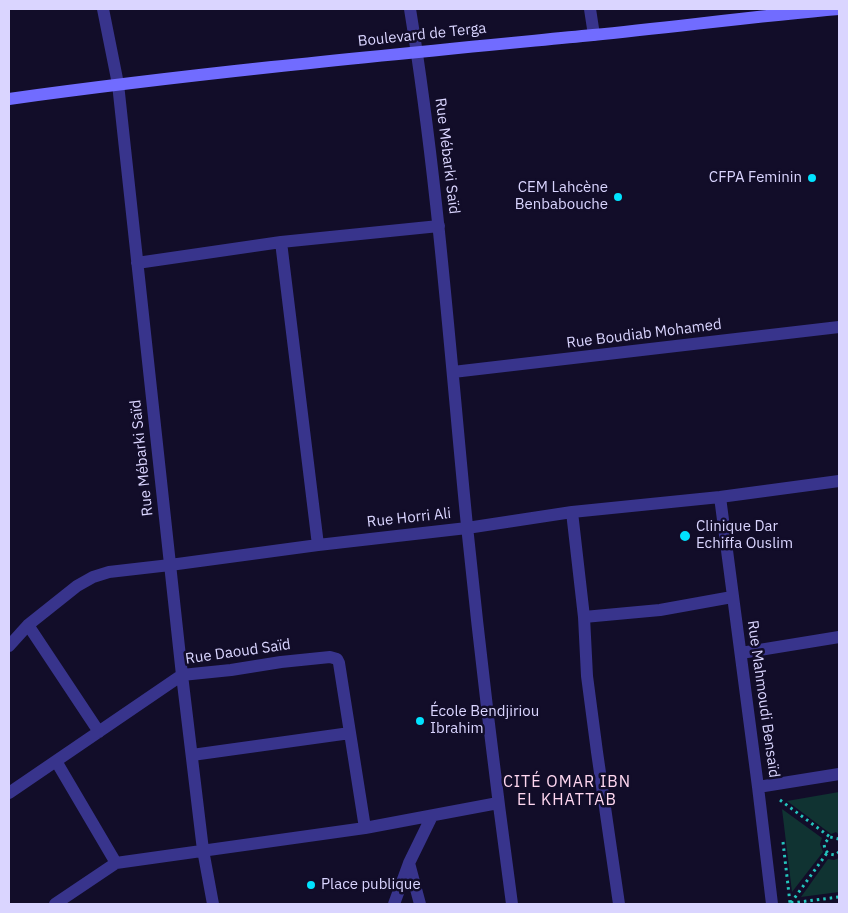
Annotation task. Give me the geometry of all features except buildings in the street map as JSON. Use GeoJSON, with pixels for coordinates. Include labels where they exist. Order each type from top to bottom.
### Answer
{"type":"FeatureCollection","features":[{"type":"Feature","properties":{"kind":"main road","name":"Boulevard de Terga"},"geometry":{"type":"LineString","coordinates":[[9,99],[118,84],[417,51],[594,35],[798,11],[839,9]]}},
{"type":"Feature","properties":{"kind":"street","name":"Rue Mébarki Saïd"},"geometry":{"type":"LineString","coordinates":[[104,9],[118,84],[182,675],[203,850],[213,904]]}},
{"type":"Feature","properties":{"kind":"street","name":"Rue Mébarki Saïd"},"geometry":{"type":"LineString","coordinates":[[410,9],[439,226],[467,528],[498,804],[512,904]]}},
{"type":"Feature","properties":{"kind":"street"},"geometry":{"type":"LineString","coordinates":[[590,9],[594,35]]}},
{"type":"Feature","properties":{"kind":"street"},"geometry":{"type":"LineString","coordinates":[[137,262],[281,242],[439,226]]}},
{"type":"Feature","properties":{"kind":"street"},"geometry":{"type":"LineString","coordinates":[[281,242],[318,545]]}},
{"type":"Feature","properties":{"kind":"street","name":"Rue Boudiab Mohamed"},"geometry":{"type":"LineString","coordinates":[[453,372],[839,327]]}},
{"type":"Feature","properties":{"kind":"street","name":"Rue Horri Ali"},"geometry":{"type":"LineString","coordinates":[[9,646],[28,625],[77,586],[93,577],[109,572],[467,528],[572,512],[720,497],[839,481]]}},
{"type":"Feature","properties":{"kind":"street","name":"Rue Mahmoudi Bensaïd"},"geometry":{"type":"LineString","coordinates":[[720,497],[772,904]]}},
{"type":"Feature","properties":{"kind":"street"},"geometry":{"type":"LineString","coordinates":[[572,512],[596,752],[620,904]]}},
{"type":"Feature","properties":{"kind":"street"},"geometry":{"type":"LineString","coordinates":[[584,617],[660,610],[732,596]]}},
{"type":"Feature","properties":{"kind":"street"},"geometry":{"type":"LineString","coordinates":[[28,625],[99,732]]}},
{"type":"Feature","properties":{"kind":"street"},"geometry":{"type":"LineString","coordinates":[[741,653],[839,637]]}},
{"type":"Feature","properties":{"kind":"street","name":"Rue Daoud Saïd"},"geometry":{"type":"LineString","coordinates":[[9,793],[182,675],[334,657],[339,663],[365,828]]}},
{"type":"Feature","properties":{"kind":"street"},"geometry":{"type":"LineString","coordinates":[[192,755],[350,733]]}},
{"type":"Feature","properties":{"kind":"street"},"geometry":{"type":"LineString","coordinates":[[56,761],[116,863]]}},
{"type":"Feature","properties":{"kind":"street"},"geometry":{"type":"LineString","coordinates":[[758,787],[839,774]]}},
{"type":"Feature","properties":{"kind":"street"},"geometry":{"type":"LineString","coordinates":[[55,904],[116,863],[365,828],[498,804]]}},
{"type":"Feature","properties":{"kind":"street"},"geometry":{"type":"LineString","coordinates":[[394,904],[409,863],[432,816]]}},
{"type":"Feature","properties":{"kind":"street"},"geometry":{"type":"LineString","coordinates":[[409,863],[420,904]]}},
{"type":"Feature","properties":{"kind":"path"},"geometry":{"type":"LineString","coordinates":[[777,798],[786,796]]}},
{"type":"Feature","properties":{"kind":"path"},"geometry":{"type":"LineString","coordinates":[[777,798],[778,807]]}},
{"type":"Feature","properties":{"kind":"path"},"geometry":{"type":"LineString","coordinates":[[777,798],[830,837],[839,838]]}},
{"type":"Feature","properties":{"kind":"path"},"geometry":{"type":"LineString","coordinates":[[782,836],[790,903]]}},
{"type":"Feature","properties":{"kind":"path"},"geometry":{"type":"LineString","coordinates":[[827,853],[824,844],[830,837]]}},
{"type":"Feature","properties":{"kind":"path"},"geometry":{"type":"LineString","coordinates":[[827,853],[832,855],[839,852]]}},
{"type":"Feature","properties":{"kind":"path"},"geometry":{"type":"LineString","coordinates":[[790,903],[827,853]]}},
{"type":"Feature","properties":{"kind":"path"},"geometry":{"type":"LineString","coordinates":[[790,903],[839,897]]}},
{"type":"Feature","properties":{"kind":"green space"},"geometry":{"type":"Polygon","coordinates":[[[839,792],[838,834],[836,832],[831,834],[787,801],[839,792]]]}},
{"type":"Feature","properties":{"kind":"green space"},"geometry":{"type":"Polygon","coordinates":[[[782,809],[822,838],[820,844],[823,852],[792,892],[782,809]]]}},
{"type":"Feature","properties":{"kind":"green space"},"geometry":{"type":"Polygon","coordinates":[[[839,858],[839,892],[801,897],[828,859],[834,860],[839,858]]]}},
{"type":"Feature","properties":{"kind":"place","name":"CFPA Feminin"},"geometry":{"type":"Point","coordinates":[812,178]}},
{"type":"Feature","properties":{"kind":"place","name":"CEM Lahcène Benbabouche"},"geometry":{"type":"Point","coordinates":[618,197]}},
{"type":"Feature","properties":{"kind":"place","name":"Clinique Dar Echiffa Ouslim"},"geometry":{"type":"Point","coordinates":[685,536]}},
{"type":"Feature","properties":{"kind":"place","name":"École Bendjiriou Ibrahim"},"geometry":{"type":"Point","coordinates":[420,721]}},
{"type":"Feature","properties":{"kind":"place","name":"Place publique"},"geometry":{"type":"Point","coordinates":[311,885]}},
{"type":"Feature","properties":{"kind":"district","name":"CITÉ OMAR IBN EL KHATTAB"},"geometry":{"type":"Point","coordinates":[567,791]}}]}
